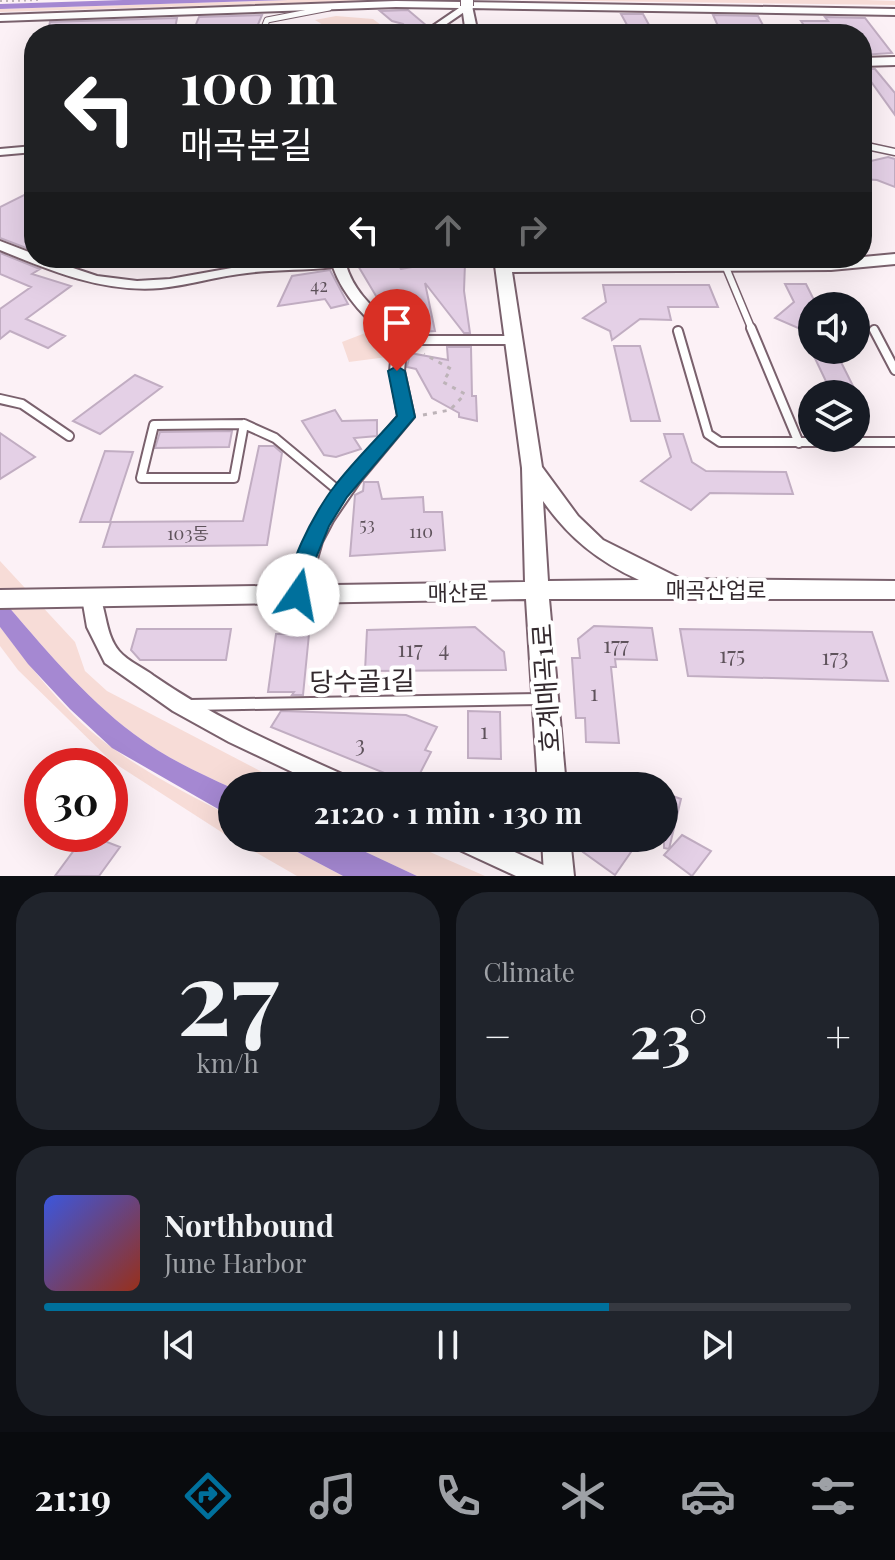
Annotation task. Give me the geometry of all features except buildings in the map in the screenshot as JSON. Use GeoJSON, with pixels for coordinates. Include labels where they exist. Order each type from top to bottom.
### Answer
{"type":"FeatureCollection","features":[{"type":"Feature","properties":{"kind":"street"},"geometry":{"type":"LineString","coordinates":[[439,24],[467,3]]}},
{"type":"Feature","properties":{"kind":"street"},"geometry":{"type":"LineString","coordinates":[[467,3],[470,24]]}},
{"type":"Feature","properties":{"kind":"street"},"geometry":{"type":"LineString","coordinates":[[0,18],[467,3],[895,12]]}},
{"type":"Feature","properties":{"kind":"street"},"geometry":{"type":"LineString","coordinates":[[872,62],[895,61]]}},
{"type":"Feature","properties":{"kind":"street"},"geometry":{"type":"LineString","coordinates":[[0,152],[24,150]]}},
{"type":"Feature","properties":{"kind":"street"},"geometry":{"type":"LineString","coordinates":[[0,245],[24,255]]}},
{"type":"Feature","properties":{"kind":"street"},"geometry":{"type":"LineString","coordinates":[[872,262],[895,259]]}},
{"type":"Feature","properties":{"kind":"street"},"geometry":{"type":"LineString","coordinates":[[57,268],[74,275],[130,285],[179,282],[256,268]]}},
{"type":"Feature","properties":{"kind":"street"},"geometry":{"type":"LineString","coordinates":[[298,595],[303,565],[320,526],[340,492],[406,417],[397,371],[400,340],[373,320],[352,294],[340,268]]}},
{"type":"Feature","properties":{"kind":"street"},"geometry":{"type":"LineString","coordinates":[[503,268],[532,468],[537,590]]}},
{"type":"Feature","properties":{"kind":"street"},"geometry":{"type":"LineString","coordinates":[[532,468],[568,520],[588,540],[607,553],[678,588]]}},
{"type":"Feature","properties":{"kind":"street","name":"매곡산업로"},"geometry":{"type":"LineString","coordinates":[[537,590],[895,590]]}},
{"type":"Feature","properties":{"kind":"street","name":"매산로"},"geometry":{"type":"LineString","coordinates":[[0,599],[537,590]]}},
{"type":"Feature","properties":{"kind":"street","name":"호계매곡1로"},"geometry":{"type":"LineString","coordinates":[[537,590],[551,772]]}},
{"type":"Feature","properties":{"kind":"street"},"geometry":{"type":"LineString","coordinates":[[91,598],[97,627],[112,657],[180,705],[236,736],[314,772]]}},
{"type":"Feature","properties":{"kind":"street"},"geometry":{"type":"LineString","coordinates":[[490,852],[542,876]]}},
{"type":"Feature","properties":{"kind":"street"},"geometry":{"type":"LineString","coordinates":[[557,852],[559,876]]}},
{"type":"Feature","properties":{"kind":"lane"},"geometry":{"type":"LineString","coordinates":[[265,24],[267,20],[280,15],[330,8]]}},
{"type":"Feature","properties":{"kind":"lane"},"geometry":{"type":"LineString","coordinates":[[872,147],[895,152]]}},
{"type":"Feature","properties":{"kind":"lane"},"geometry":{"type":"LineString","coordinates":[[726,268],[798,441]]}},
{"type":"Feature","properties":{"kind":"lane"},"geometry":{"type":"LineString","coordinates":[[874,330],[895,370]]}},
{"type":"Feature","properties":{"kind":"lane"},"geometry":{"type":"LineString","coordinates":[[678,331],[708,434],[720,442],[798,443]]}},
{"type":"Feature","properties":{"kind":"lane"},"geometry":{"type":"LineString","coordinates":[[400,340],[511,340]]}},
{"type":"Feature","properties":{"kind":"lane"},"geometry":{"type":"LineString","coordinates":[[0,399],[22,404],[69,436]]}},
{"type":"Feature","properties":{"kind":"lane"},"geometry":{"type":"LineString","coordinates":[[244,424],[234,478],[141,478],[154,425],[244,424],[275,438],[340,492]]}},
{"type":"Feature","properties":{"kind":"lane"},"geometry":{"type":"LineString","coordinates":[[870,442],[895,442]]}},
{"type":"Feature","properties":{"kind":"lane","name":"당수골1길"},"geometry":{"type":"LineString","coordinates":[[180,705],[545,699]]}},
{"type":"Feature","properties":{"kind":"path"},"geometry":{"type":"LineString","coordinates":[[12,1],[22,0]]}},
{"type":"Feature","properties":{"kind":"path"},"geometry":{"type":"LineString","coordinates":[[0,1],[39,0]]}},
{"type":"Feature","properties":{"kind":"path"},"geometry":{"type":"LineString","coordinates":[[400,340],[451,369],[443,382],[465,394],[450,410],[406,417]]}},
{"type":"Feature","properties":{"kind":"shaded area"},"geometry":{"type":"Polygon","coordinates":[[[288,0],[0,9],[0,4],[288,0]]]}},
{"type":"Feature","properties":{"kind":"shaded area"},"geometry":{"type":"Polygon","coordinates":[[[387,0],[0,12],[0,9],[387,0]]]}},
{"type":"Feature","properties":{"kind":"shaded area"},"geometry":{"type":"Polygon","coordinates":[[[512,0],[866,0],[895,1],[895,5],[512,0]]]}},
{"type":"Feature","properties":{"kind":"shaded area"},"geometry":{"type":"Polygon","coordinates":[[[336,16],[373,19],[380,24],[323,24],[315,20],[336,16]]]}},
{"type":"Feature","properties":{"kind":"shaded area"},"geometry":{"type":"Polygon","coordinates":[[[373,330],[388,343],[387,357],[349,362],[342,342],[373,330]]]}},
{"type":"Feature","properties":{"kind":"shaded area"},"geometry":{"type":"Polygon","coordinates":[[[0,561],[75,642],[85,671],[107,691],[262,772],[218,772],[218,781],[145,742],[80,687],[0,597],[0,561]]]}},
{"type":"Feature","properties":{"kind":"shaded area"},"geometry":{"type":"Polygon","coordinates":[[[0,597],[64,669],[115,719],[169,757],[218,781],[218,809],[128,757],[128,748],[112,748],[28,664],[0,627],[0,597]]]}},
{"type":"Feature","properties":{"kind":"shaded area"},"geometry":{"type":"Polygon","coordinates":[[[0,627],[52,692],[82,723],[113,748],[98,748],[18,670],[0,646],[0,627]]]}},
{"type":"Feature","properties":{"kind":"shaded area"},"geometry":{"type":"Polygon","coordinates":[[[128,758],[218,810],[218,830],[128,772],[128,758]]]}},
{"type":"Feature","properties":{"kind":"shaded area"},"geometry":{"type":"Polygon","coordinates":[[[255,852],[298,852],[343,876],[297,876],[255,852]]]}},
{"type":"Feature","properties":{"kind":"shaded area"},"geometry":{"type":"Polygon","coordinates":[[[298,852],[366,852],[417,876],[343,876],[298,852]]]}},
{"type":"Feature","properties":{"kind":"shaded area"},"geometry":{"type":"Polygon","coordinates":[[[366,852],[430,852],[485,876],[417,876],[366,852]]]}},
{"type":"Feature","properties":{"kind":"route"},"geometry":{"type":"LineString","coordinates":[[298,595],[303,565],[320,526],[340,492],[406,417],[397,371]]}}]}
